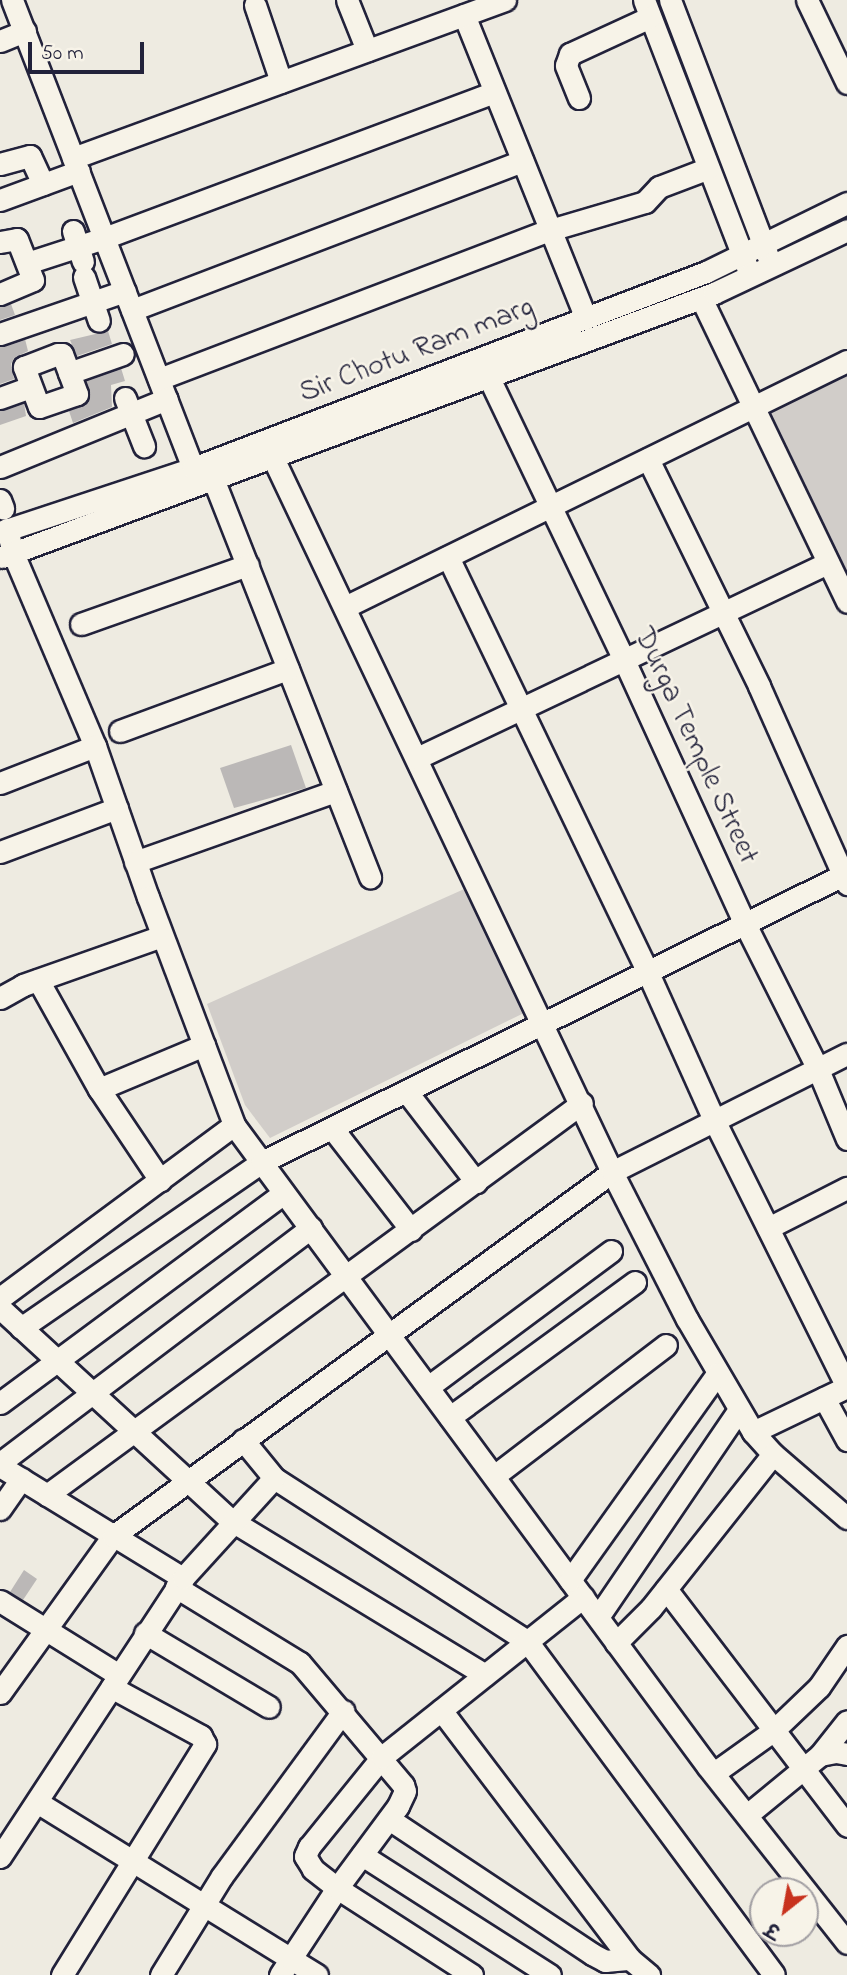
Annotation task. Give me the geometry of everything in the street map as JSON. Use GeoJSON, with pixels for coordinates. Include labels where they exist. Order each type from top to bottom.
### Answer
{"type":"FeatureCollection","features":[{"type":"Feature","properties":{"kind":"street"},"geometry":{"type":"LineString","coordinates":[[12,0],[193,468]]}},
{"type":"Feature","properties":{"kind":"street"},"geometry":{"type":"LineString","coordinates":[[347,0],[367,50]]}},
{"type":"Feature","properties":{"kind":"street"},"geometry":{"type":"LineString","coordinates":[[0,200],[43,184],[76,165],[281,82],[505,0]]}},
{"type":"Feature","properties":{"kind":"street"},"geometry":{"type":"LineString","coordinates":[[670,0],[771,266]]}},
{"type":"Feature","properties":{"kind":"street"},"geometry":{"type":"LineString","coordinates":[[807,0],[847,83]]}},
{"type":"Feature","properties":{"kind":"street"},"geometry":{"type":"LineString","coordinates":[[255,5],[281,82]]}},
{"type":"Feature","properties":{"kind":"street"},"geometry":{"type":"LineString","coordinates":[[579,97],[566,65],[570,54],[647,8],[750,276]]}},
{"type":"Feature","properties":{"kind":"street"},"geometry":{"type":"LineString","coordinates":[[464,15],[586,318]]}},
{"type":"Feature","properties":{"kind":"street"},"geometry":{"type":"LineString","coordinates":[[0,41],[24,31]]}},
{"type":"Feature","properties":{"kind":"street"},"geometry":{"type":"LineString","coordinates":[[27,263],[79,254],[104,238],[495,92]]}},
{"type":"Feature","properties":{"kind":"street"},"geometry":{"type":"LineString","coordinates":[[0,164],[30,156],[43,184]]}},
{"type":"Feature","properties":{"kind":"street"},"geometry":{"type":"LineString","coordinates":[[0,334],[128,301],[523,161]]}},
{"type":"Feature","properties":{"kind":"street"},"geometry":{"type":"LineString","coordinates":[[159,379],[551,230],[645,202],[659,187],[709,168]]}},
{"type":"Feature","properties":{"kind":"street","name":"Sir Chotu Ram marg"},"geometry":{"type":"LineString","coordinates":[[4,530],[193,468],[706,272],[847,203]]}},
{"type":"Feature","properties":{"kind":"street","name":"Sir Chotu Ram marg"},"geometry":{"type":"LineString","coordinates":[[7,556],[701,298],[847,230]]}},
{"type":"Feature","properties":{"kind":"street"},"geometry":{"type":"LineString","coordinates":[[0,242],[16,237],[33,282],[0,294]]}},
{"type":"Feature","properties":{"kind":"street"},"geometry":{"type":"LineString","coordinates":[[79,254],[95,311]]}},
{"type":"Feature","properties":{"kind":"street"},"geometry":{"type":"LineString","coordinates":[[701,298],[847,602]]}},
{"type":"Feature","properties":{"kind":"street"},"geometry":{"type":"LineString","coordinates":[[0,398],[30,387],[37,406],[41,408],[77,394],[69,373],[123,354]]}},
{"type":"Feature","properties":{"kind":"street"},"geometry":{"type":"LineString","coordinates":[[345,607],[847,360]]}},
{"type":"Feature","properties":{"kind":"street","name":"Durga Temple Street"},"geometry":{"type":"LineString","coordinates":[[489,378],[624,660],[745,924],[817,1067],[847,1139]]}},
{"type":"Feature","properties":{"kind":"street"},"geometry":{"type":"LineString","coordinates":[[0,467],[128,406],[167,399]]}},
{"type":"Feature","properties":{"kind":"street"},"geometry":{"type":"LineString","coordinates":[[128,406],[144,446]]}},
{"type":"Feature","properties":{"kind":"street"},"geometry":{"type":"LineString","coordinates":[[274,458],[545,1024],[612,1172],[717,1374],[752,1432],[773,1454],[847,1518]]}},
{"type":"Feature","properties":{"kind":"street"},"geometry":{"type":"LineString","coordinates":[[21,1328],[262,1162],[745,924],[846,878],[648,459]]}},
{"type":"Feature","properties":{"kind":"street"},"geometry":{"type":"LineString","coordinates":[[214,481],[370,877]]}},
{"type":"Feature","properties":{"kind":"street"},"geometry":{"type":"LineString","coordinates":[[4,530],[7,556],[95,746],[135,863],[234,1125],[616,1643],[847,1943]]}},
{"type":"Feature","properties":{"kind":"street"},"geometry":{"type":"LineString","coordinates":[[448,557],[648,973],[714,1120],[847,1387],[752,1432]]}},
{"type":"Feature","properties":{"kind":"street"},"geometry":{"type":"LineString","coordinates":[[417,758],[828,563]]}},
{"type":"Feature","properties":{"kind":"street"},"geometry":{"type":"LineString","coordinates":[[81,624],[248,565]]}},
{"type":"Feature","properties":{"kind":"street"},"geometry":{"type":"LineString","coordinates":[[120,731],[288,669]]}},
{"type":"Feature","properties":{"kind":"street"},"geometry":{"type":"LineString","coordinates":[[0,783],[95,746]]}},
{"type":"Feature","properties":{"kind":"street"},"geometry":{"type":"LineString","coordinates":[[135,863],[336,791]]}},
{"type":"Feature","properties":{"kind":"street"},"geometry":{"type":"LineString","coordinates":[[0,852],[117,808]]}},
{"type":"Feature","properties":{"kind":"street"},"geometry":{"type":"LineString","coordinates":[[0,998],[38,980],[162,936]]}},
{"type":"Feature","properties":{"kind":"street"},"geometry":{"type":"LineString","coordinates":[[38,980],[99,1089],[160,1180]]}},
{"type":"Feature","properties":{"kind":"street"},"geometry":{"type":"LineString","coordinates":[[99,1089],[204,1045]]}},
{"type":"Feature","properties":{"kind":"street"},"geometry":{"type":"LineString","coordinates":[[0,1693],[113,1536],[612,1172],[847,1054]]}},
{"type":"Feature","properties":{"kind":"street"},"geometry":{"type":"LineString","coordinates":[[406,1091],[476,1182]]}},
{"type":"Feature","properties":{"kind":"street"},"geometry":{"type":"LineString","coordinates":[[47,1495],[582,1103]]}},
{"type":"Feature","properties":{"kind":"street"},"geometry":{"type":"LineString","coordinates":[[0,1298],[234,1125]]}},
{"type":"Feature","properties":{"kind":"street"},"geometry":{"type":"LineString","coordinates":[[332,1128],[411,1230]]}},
{"type":"Feature","properties":{"kind":"street"},"geometry":{"type":"LineString","coordinates":[[768,1228],[847,1188]]}},
{"type":"Feature","properties":{"kind":"street"},"geometry":{"type":"LineString","coordinates":[[0,1403],[55,1359],[284,1193]]}},
{"type":"Feature","properties":{"kind":"street"},"geometry":{"type":"LineString","coordinates":[[286,1967],[337,1888],[389,1819],[405,1791],[400,1778],[300,1663],[113,1536],[0,1464],[311,1228]]}},
{"type":"Feature","properties":{"kind":"street"},"geometry":{"type":"LineString","coordinates":[[428,1387],[611,1251]]}},
{"type":"Feature","properties":{"kind":"street"},"geometry":{"type":"LineString","coordinates":[[450,1417],[635,1282]]}},
{"type":"Feature","properties":{"kind":"street"},"geometry":{"type":"LineString","coordinates":[[0,1308],[133,1433],[232,1521],[485,1675]]}},
{"type":"Feature","properties":{"kind":"street"},"geometry":{"type":"LineString","coordinates":[[494,1476],[666,1345]]}},
{"type":"Feature","properties":{"kind":"street"},"geometry":{"type":"LineString","coordinates":[[472,1975],[337,1888],[313,1869],[305,1856],[309,1847],[382,1757],[527,1641],[576,1588],[717,1374]]}},
{"type":"Feature","properties":{"kind":"street"},"geometry":{"type":"LineString","coordinates":[[824,1398],[847,1440]]}},
{"type":"Feature","properties":{"kind":"street"},"geometry":{"type":"LineString","coordinates":[[598,1616],[738,1411]]}},
{"type":"Feature","properties":{"kind":"street"},"geometry":{"type":"LineString","coordinates":[[243,1440],[274,1478],[527,1641],[774,1975]]}},
{"type":"Feature","properties":{"kind":"street"},"geometry":{"type":"LineString","coordinates":[[616,1643],[666,1589],[773,1454]]}},
{"type":"Feature","properties":{"kind":"street"},"geometry":{"type":"LineString","coordinates":[[3,1848],[37,1802],[179,1583],[232,1521],[274,1478]]}},
{"type":"Feature","properties":{"kind":"street"},"geometry":{"type":"LineString","coordinates":[[0,1509],[21,1479]]}},
{"type":"Feature","properties":{"kind":"street"},"geometry":{"type":"LineString","coordinates":[[666,1589],[775,1730],[812,1762],[847,1826]]}},
{"type":"Feature","properties":{"kind":"street"},"geometry":{"type":"LineString","coordinates":[[0,1601],[46,1629],[115,1681],[205,1740],[62,1975]]}},
{"type":"Feature","properties":{"kind":"street"},"geometry":{"type":"LineString","coordinates":[[145,1633],[269,1707]]}},
{"type":"Feature","properties":{"kind":"street"},"geometry":{"type":"LineString","coordinates":[[714,1773],[775,1730],[819,1687],[847,1646]]}},
{"type":"Feature","properties":{"kind":"street"},"geometry":{"type":"LineString","coordinates":[[441,1710],[630,1959],[649,1975]]}},
{"type":"Feature","properties":{"kind":"street"},"geometry":{"type":"LineString","coordinates":[[161,1975],[203,1904],[342,1711]]}},
{"type":"Feature","properties":{"kind":"street"},"geometry":{"type":"LineString","coordinates":[[747,1815],[812,1762],[847,1721]]}},
{"type":"Feature","properties":{"kind":"street"},"geometry":{"type":"LineString","coordinates":[[812,1762],[836,1752],[847,1754]]}},
{"type":"Feature","properties":{"kind":"street"},"geometry":{"type":"LineString","coordinates":[[37,1802],[203,1904],[286,1967],[317,1975]]}},
{"type":"Feature","properties":{"kind":"street"},"geometry":{"type":"LineString","coordinates":[[389,1819],[592,1954],[605,1961],[630,1959]]}},
{"type":"Feature","properties":{"kind":"street"},"geometry":{"type":"LineString","coordinates":[[362,1855],[550,1975]]}},
{"type":"Feature","properties":{"kind":"shaded area"},"geometry":{"type":"Polygon","coordinates":[[[847,375],[847,591],[769,412],[847,375]]]}},
{"type":"Feature","properties":{"kind":"shaded area"},"geometry":{"type":"Polygon","coordinates":[[[471,886],[530,1010],[270,1138],[245,1105],[207,1004],[471,886]]]}},
{"type":"Feature","properties":{"kind":"building"},"geometry":{"type":"Polygon","coordinates":[[[11,304],[15,315],[0,320],[0,307],[11,304]]]}},
{"type":"Feature","properties":{"kind":"building"},"geometry":{"type":"Polygon","coordinates":[[[108,331],[112,344],[77,356],[70,340],[108,331]]]}},
{"type":"Feature","properties":{"kind":"building"},"geometry":{"type":"Polygon","coordinates":[[[25,339],[28,351],[14,358],[11,364],[14,379],[0,384],[0,347],[25,339]]]}},
{"type":"Feature","properties":{"kind":"building"},"geometry":{"type":"Polygon","coordinates":[[[121,368],[125,381],[111,385],[112,407],[73,423],[69,411],[82,406],[90,397],[86,381],[121,368]]]}},
{"type":"Feature","properties":{"kind":"building"},"geometry":{"type":"Polygon","coordinates":[[[24,403],[26,416],[0,425],[0,411],[24,403]]]}},
{"type":"Feature","properties":{"kind":"building"},"geometry":{"type":"Polygon","coordinates":[[[291,745],[306,788],[234,808],[220,768],[291,745]]]}},
{"type":"Feature","properties":{"kind":"building"},"geometry":{"type":"Polygon","coordinates":[[[24,1570],[37,1579],[23,1600],[10,1592],[24,1570]]]}}]}
